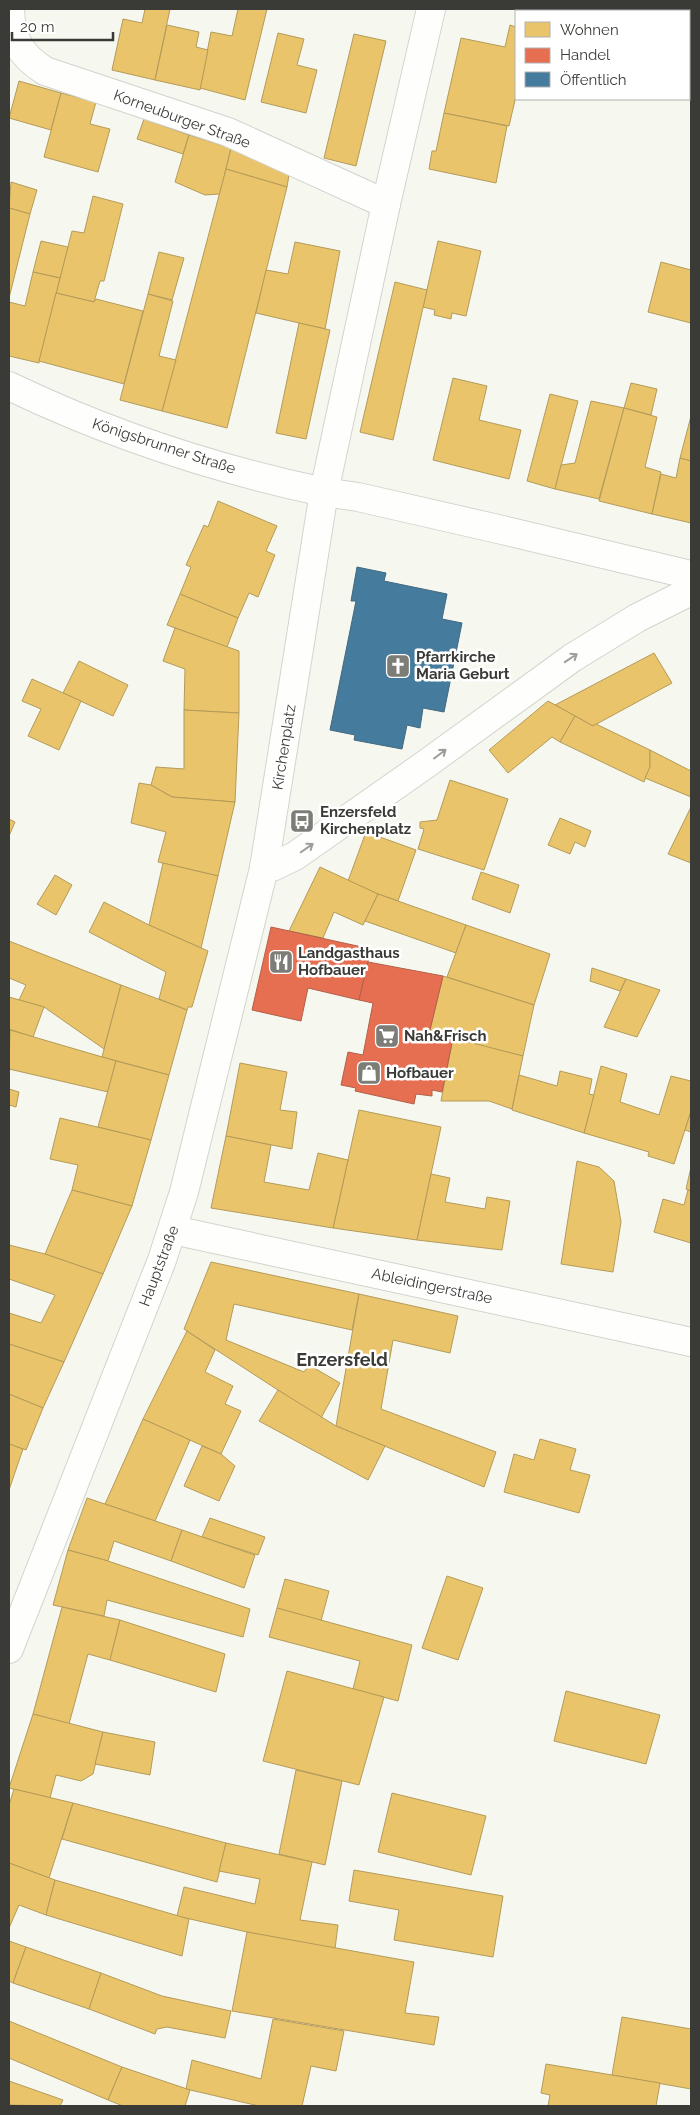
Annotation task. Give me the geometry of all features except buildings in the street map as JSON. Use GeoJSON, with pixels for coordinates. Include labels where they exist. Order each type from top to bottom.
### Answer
{"type":"FeatureCollection","features":[{"type":"Feature","properties":{"kind":"street","name":"Korneuburger Straße"},"geometry":{"type":"LineString","coordinates":[[10,9],[10,21],[14,38],[21,52],[31,62],[45,71],[228,132],[386,204]]}},
{"type":"Feature","properties":{"kind":"street"},"geometry":{"type":"LineString","coordinates":[[430,9],[324,492],[498,529],[691,575]]}},
{"type":"Feature","properties":{"kind":"street","name":"Königsbrunner Straße"},"geometry":{"type":"LineString","coordinates":[[9,386],[118,434],[208,462],[324,492]]}},
{"type":"Feature","properties":{"kind":"street","name":"Kirchenplatz"},"geometry":{"type":"LineString","coordinates":[[264,868],[324,492]]}},
{"type":"Feature","properties":{"kind":"street"},"geometry":{"type":"LineString","coordinates":[[264,868],[272,867],[295,856],[572,658],[637,618],[691,591]]}},
{"type":"Feature","properties":{"kind":"street","name":"Hauptstraße"},"geometry":{"type":"LineString","coordinates":[[9,1649],[173,1230],[264,868]]}},
{"type":"Feature","properties":{"kind":"street","name":"Ableidingerstraße"},"geometry":{"type":"LineString","coordinates":[[173,1230],[691,1342]]}},
{"type":"Feature","properties":{"kind":"place","name":"Pfarrkirche Maria Geburt"},"geometry":{"type":"Point","coordinates":[398,666]}},
{"type":"Feature","properties":{"kind":"place","name":"Enzersfeld Kirchenplatz"},"geometry":{"type":"Point","coordinates":[302,821]}},
{"type":"Feature","properties":{"kind":"place","name":"Landgasthaus Hofbauer"},"geometry":{"type":"Point","coordinates":[281,962]}},
{"type":"Feature","properties":{"kind":"place","name":"Nah&Frisch"},"geometry":{"type":"Point","coordinates":[387,1036]}},
{"type":"Feature","properties":{"kind":"place","name":"Hofbauer"},"geometry":{"type":"Point","coordinates":[369,1073]}},
{"type":"Feature","properties":{"kind":"district","name":"Enzersfeld"},"geometry":{"type":"Point","coordinates":[342,1360]}}]}
